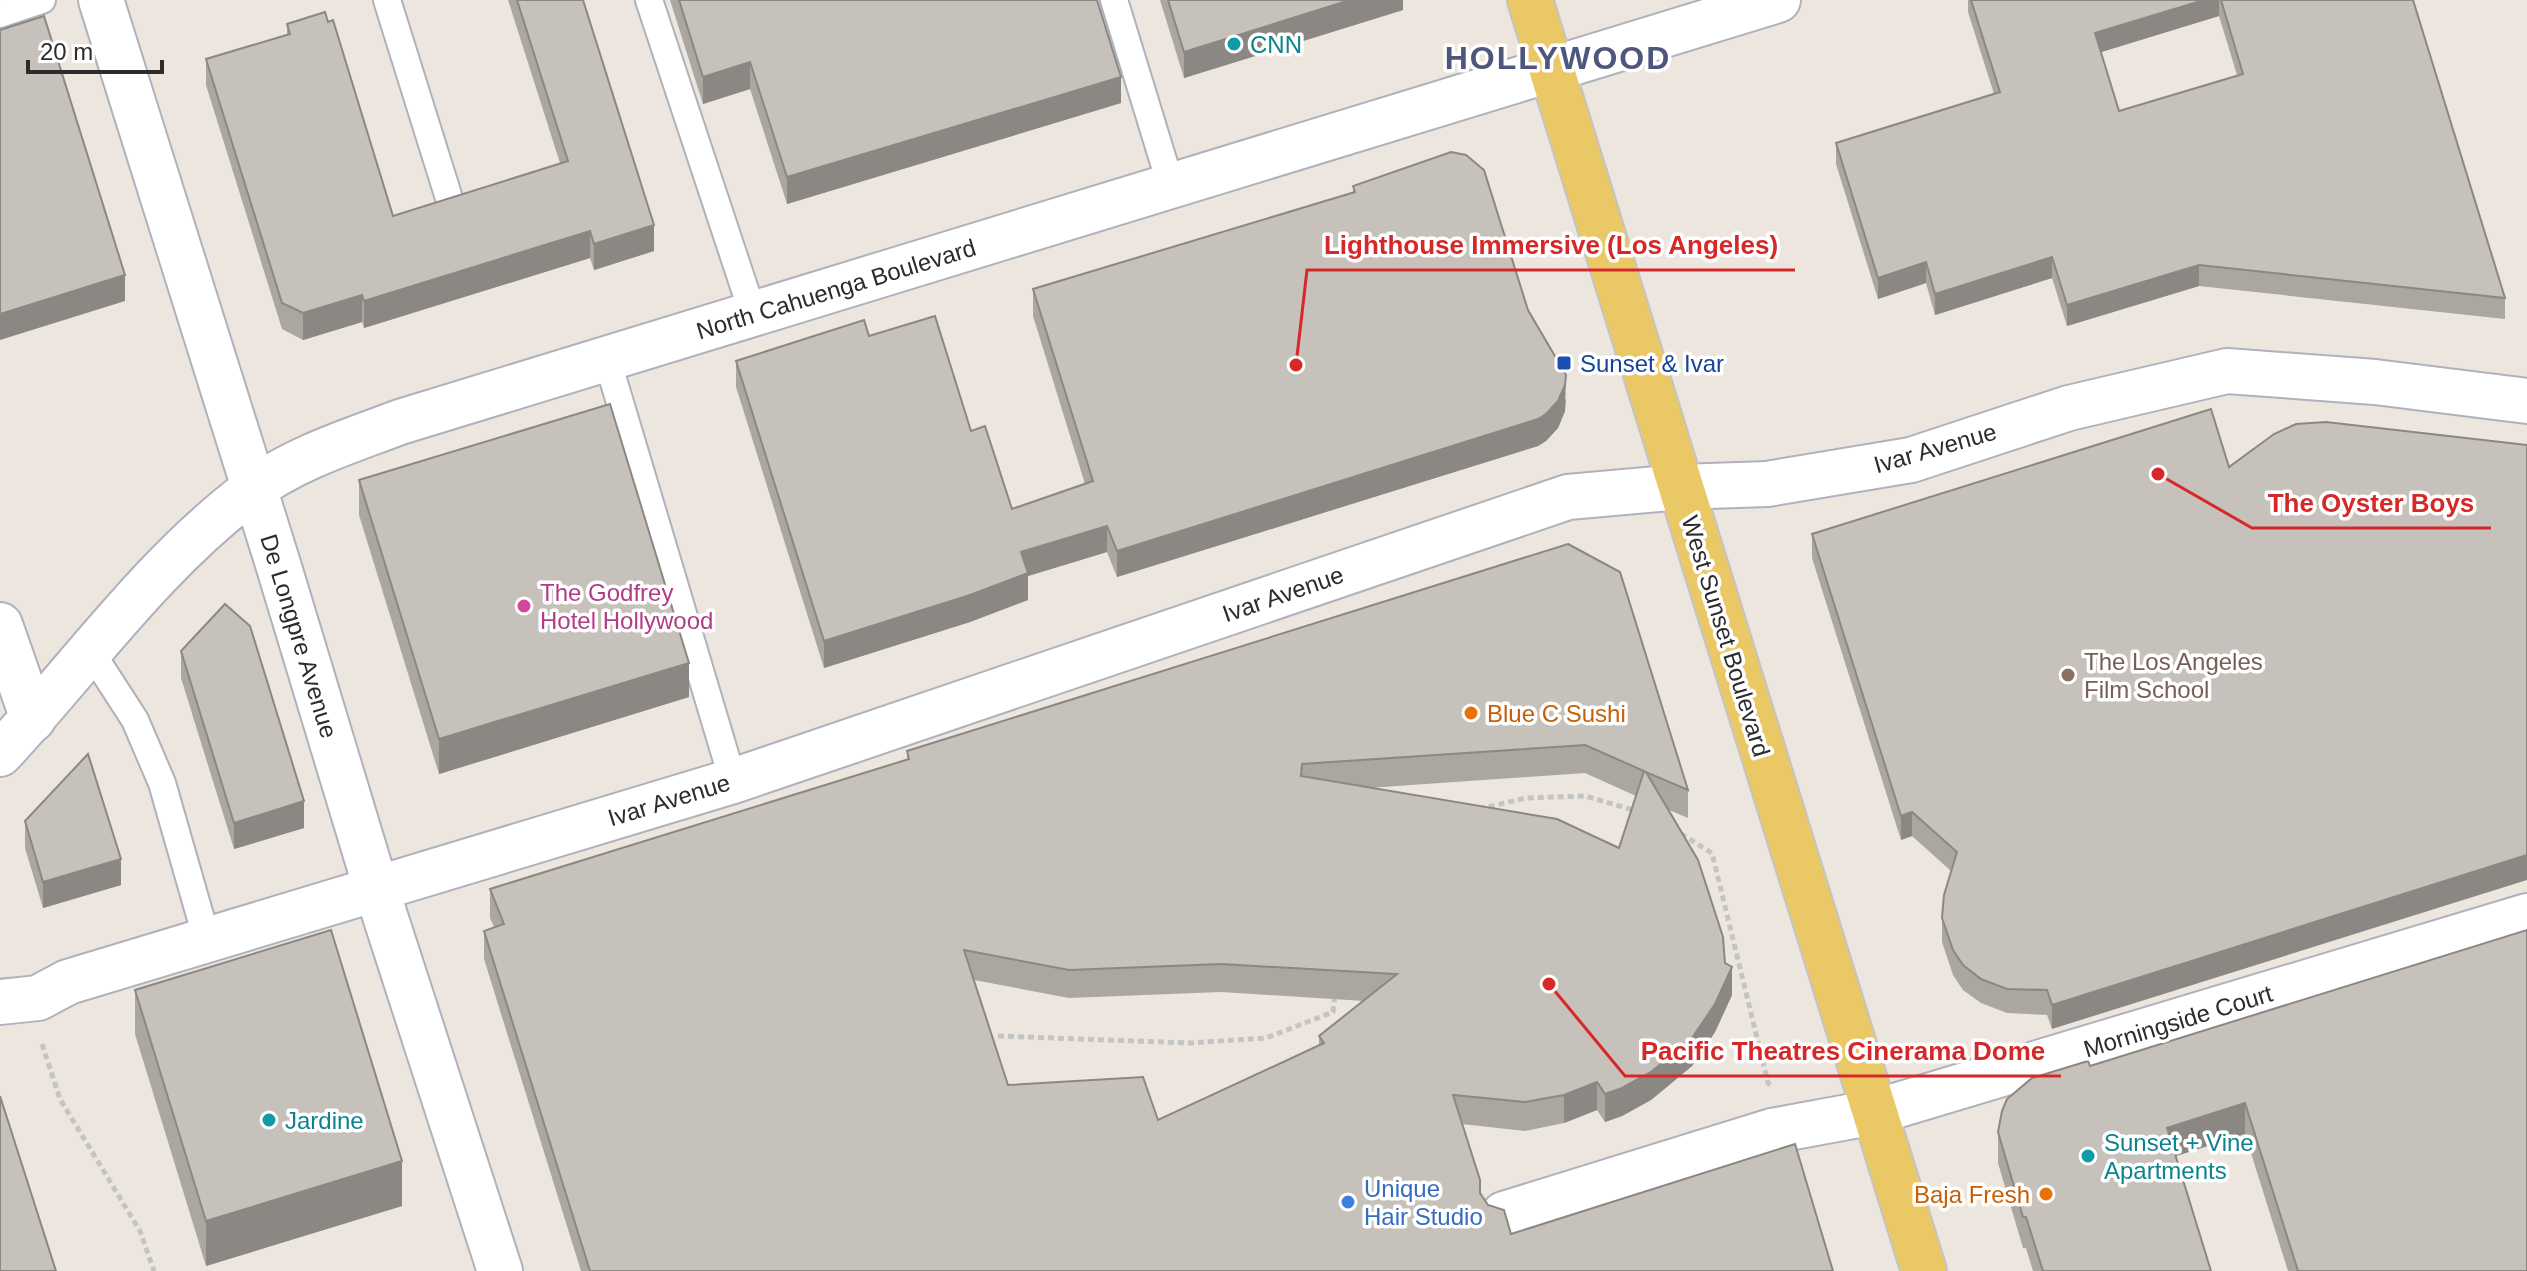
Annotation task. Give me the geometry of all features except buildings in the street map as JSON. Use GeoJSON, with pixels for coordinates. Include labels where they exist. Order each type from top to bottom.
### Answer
{"type":"FeatureCollection","features":[{"type":"Feature","properties":{"kind":"main road","name":"West Sunset Boulevard"},"geometry":{"type":"LineString","coordinates":[[1530,0],[1924,1271]]}},
{"type":"Feature","properties":{"kind":"street","name":"North Cahuenga Boulevard"},"geometry":{"type":"LineString","coordinates":[[0,754],[186,547],[254,489],[319,452],[400,422],[1778,0]]}},
{"type":"Feature","properties":{"kind":"street","name":"De Longpre Avenue"},"geometry":{"type":"LineString","coordinates":[[114,3],[254,489],[376,888],[500,1271]]}},
{"type":"Feature","properties":{"kind":"street","name":"Ivar Avenue"},"geometry":{"type":"LineString","coordinates":[[0,1002],[38,998],[68,982],[733,781],[1568,497],[1680,487],[1767,484],[1911,460],[2069,408],[2227,371],[2375,382],[2527,401]]}},
{"type":"Feature","properties":{"kind":"street"},"geometry":{"type":"LineString","coordinates":[[0,625],[33,719]]}},
{"type":"Feature","properties":{"kind":"street","name":"Morningside Court"},"geometry":{"type":"LineString","coordinates":[[1504,1214],[1772,1131],[1875,1112],[2527,916]]}},
{"type":"Feature","properties":{"kind":"street","name":"Ivar Avenue"},"geometry":{"type":"LineString","coordinates":[[0,982],[68,982]]}},
{"type":"Feature","properties":{"kind":"lane"},"geometry":{"type":"LineString","coordinates":[[0,14],[42,0]]}},
{"type":"Feature","properties":{"kind":"lane"},"geometry":{"type":"LineString","coordinates":[[387,0],[448,195]]}},
{"type":"Feature","properties":{"kind":"lane"},"geometry":{"type":"LineString","coordinates":[[649,0],[753,314]]}},
{"type":"Feature","properties":{"kind":"lane"},"geometry":{"type":"LineString","coordinates":[[1114,0],[1171,186]]}},
{"type":"Feature","properties":{"kind":"lane"},"geometry":{"type":"LineString","coordinates":[[607,359],[733,781]]}},
{"type":"Feature","properties":{"kind":"lane"},"geometry":{"type":"LineString","coordinates":[[91,652],[135,720],[162,783],[207,940]]}},
{"type":"Feature","properties":{"kind":"path"},"geometry":{"type":"LineString","coordinates":[[1477,809],[1526,798],[1585,796],[1649,814]]}},
{"type":"Feature","properties":{"kind":"path"},"geometry":{"type":"LineString","coordinates":[[1674,829],[1712,853],[1768,1083],[1780,1092]]}},
{"type":"Feature","properties":{"kind":"path"},"geometry":{"type":"LineString","coordinates":[[998,1036],[1189,1043],[1266,1038],[1333,1012],[1337,980]]}},
{"type":"Feature","properties":{"kind":"path"},"geometry":{"type":"LineString","coordinates":[[39,1036],[60,1099],[140,1231],[154,1271]]}},
{"type":"Feature","properties":{"kind":"place","name":"CNN"},"geometry":{"type":"Point","coordinates":[1234,44]}},
{"type":"Feature","properties":{"kind":"place","name":"Sunset & Ivar"},"geometry":{"type":"Point","coordinates":[1564,363]}},
{"type":"Feature","properties":{"kind":"place","name":"Lighthouse Immersive (Los Angeles)"},"geometry":{"type":"Point","coordinates":[1296,365]}},
{"type":"Feature","properties":{"kind":"place","name":"The Oyster Boys"},"geometry":{"type":"Point","coordinates":[2158,474]}},
{"type":"Feature","properties":{"kind":"place","name":"The Godfrey Hotel Hollywood"},"geometry":{"type":"Point","coordinates":[524,606]}},
{"type":"Feature","properties":{"kind":"place","name":"The Los Angeles Film School"},"geometry":{"type":"Point","coordinates":[2068,675]}},
{"type":"Feature","properties":{"kind":"place","name":"Blue C Sushi"},"geometry":{"type":"Point","coordinates":[1471,713]}},
{"type":"Feature","properties":{"kind":"place","name":"Pacific Theatres Cinerama Dome"},"geometry":{"type":"Point","coordinates":[1549,984]}},
{"type":"Feature","properties":{"kind":"place","name":"Jardine"},"geometry":{"type":"Point","coordinates":[269,1120]}},
{"type":"Feature","properties":{"kind":"place","name":"Sunset + Vine Apartments"},"geometry":{"type":"Point","coordinates":[2088,1156]}},
{"type":"Feature","properties":{"kind":"place","name":"Baja Fresh"},"geometry":{"type":"Point","coordinates":[2046,1194]}},
{"type":"Feature","properties":{"kind":"place","name":"Unique Hair Studio"},"geometry":{"type":"Point","coordinates":[1348,1202]}},
{"type":"Feature","properties":{"kind":"district","name":"HOLLYWOOD"},"geometry":{"type":"Point","coordinates":[1558,58]}}]}
